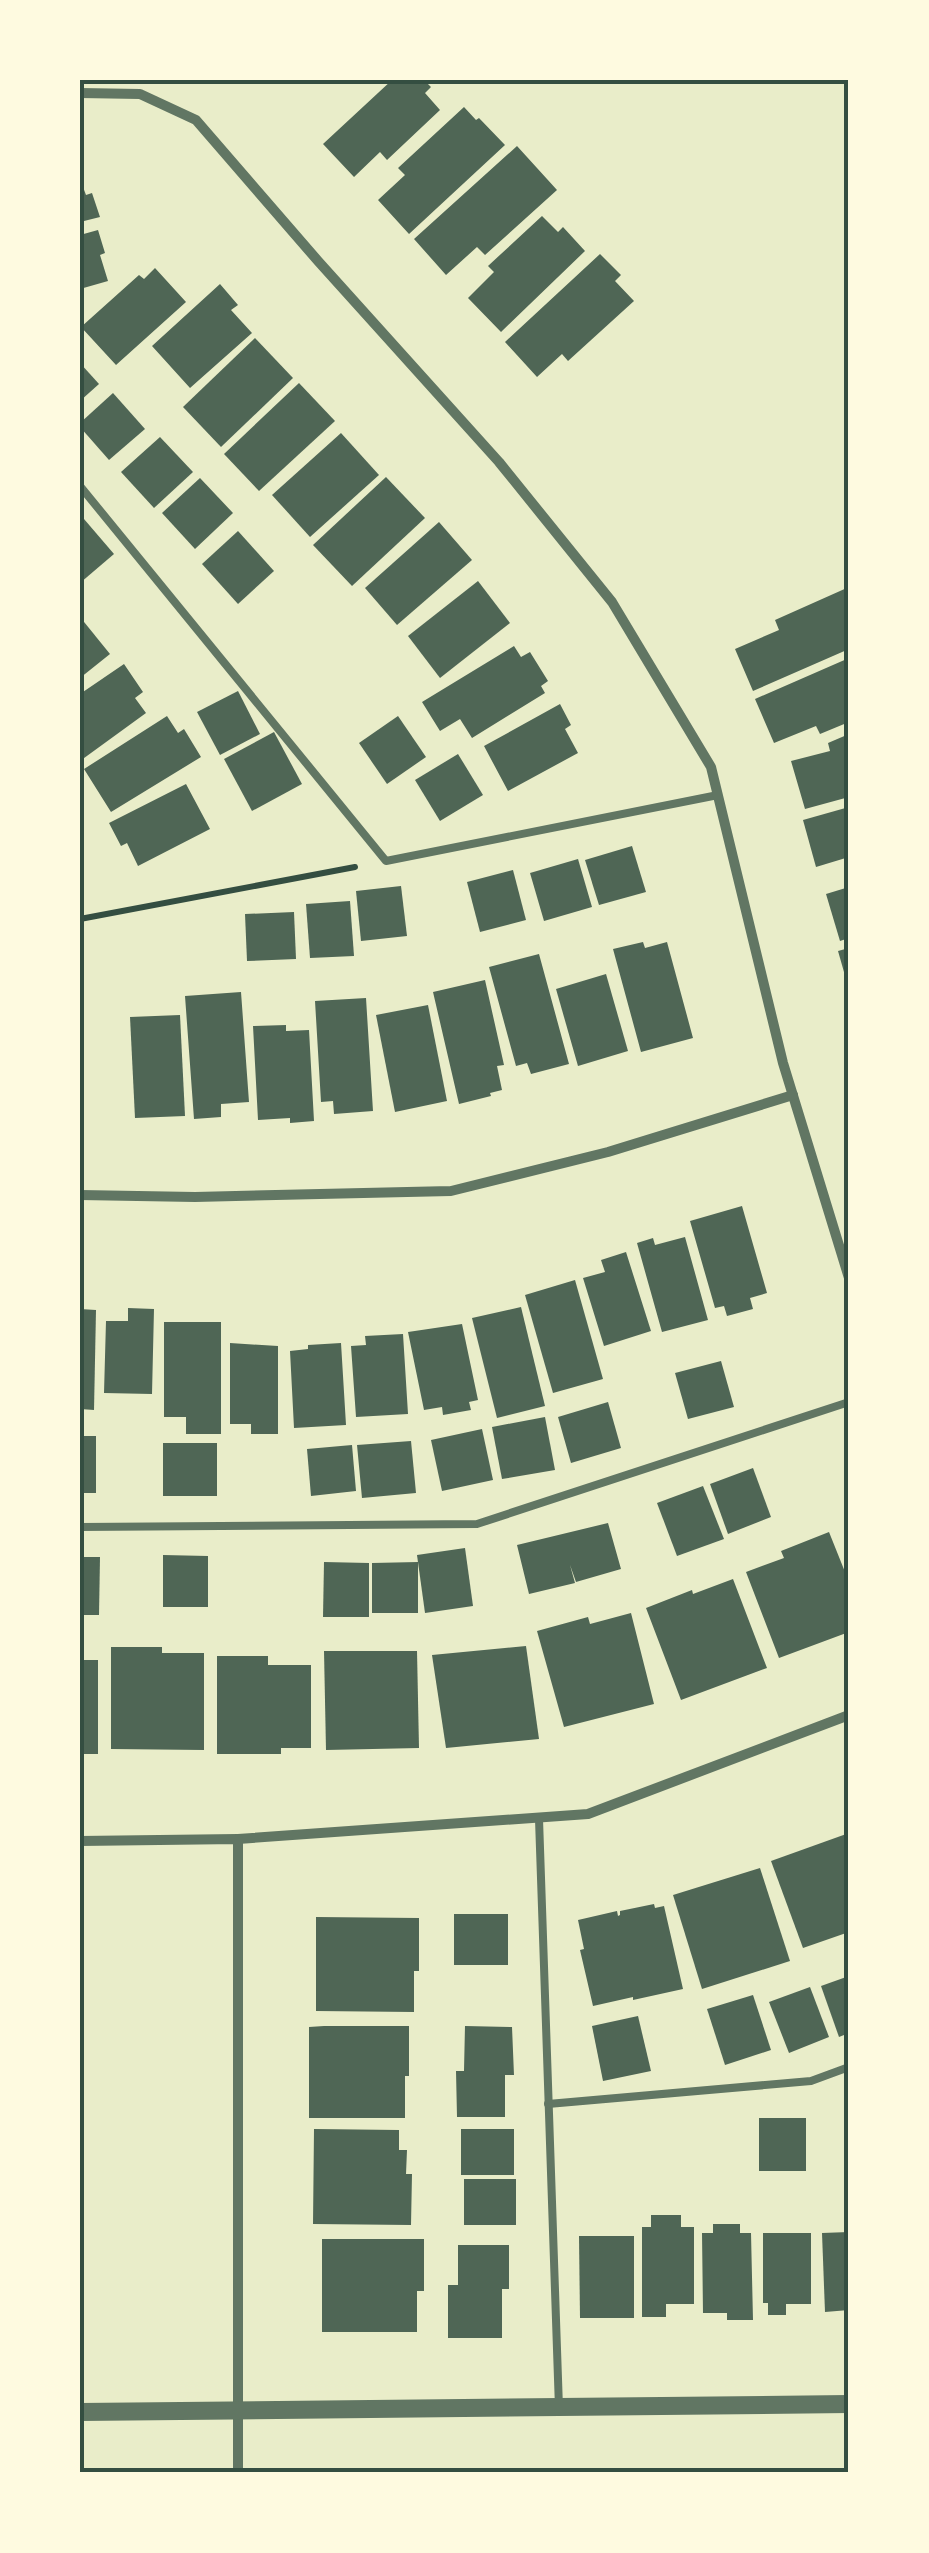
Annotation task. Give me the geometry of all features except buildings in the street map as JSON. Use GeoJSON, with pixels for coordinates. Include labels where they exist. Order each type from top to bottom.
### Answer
{"type":"FeatureCollection","features":[{"type":"Feature","properties":{"kind":"street"},"geometry":{"type":"LineString","coordinates":[[80,93],[140,94],[196,120],[499,462],[612,602],[710,767],[793,1095],[849,1278]]}},
{"type":"Feature","properties":{"kind":"street"},"geometry":{"type":"LineString","coordinates":[[80,1194],[195,1197],[452,1191],[608,1152],[793,1095]]}},
{"type":"Feature","properties":{"kind":"street"},"geometry":{"type":"LineString","coordinates":[[80,1841],[238,1839],[588,1814],[849,1715]]}},
{"type":"Feature","properties":{"kind":"street"},"geometry":{"type":"LineString","coordinates":[[238,1839],[238,2473]]}},
{"type":"Feature","properties":{"kind":"street"},"geometry":{"type":"LineString","coordinates":[[80,2412],[849,2404]]}},
{"type":"Feature","properties":{"kind":"lane"},"geometry":{"type":"LineString","coordinates":[[80,486],[386,861],[718,795]]}},
{"type":"Feature","properties":{"kind":"lane"},"geometry":{"type":"LineString","coordinates":[[80,1528],[477,1524],[849,1402]]}},
{"type":"Feature","properties":{"kind":"lane"},"geometry":{"type":"LineString","coordinates":[[539,1819],[558,2408]]}},
{"type":"Feature","properties":{"kind":"lane"},"geometry":{"type":"LineString","coordinates":[[548,2104],[811,2082],[849,2067]]}},
{"type":"Feature","properties":{"kind":"path"},"geometry":{"type":"LineString","coordinates":[[80,919],[386,861]]}}]}
